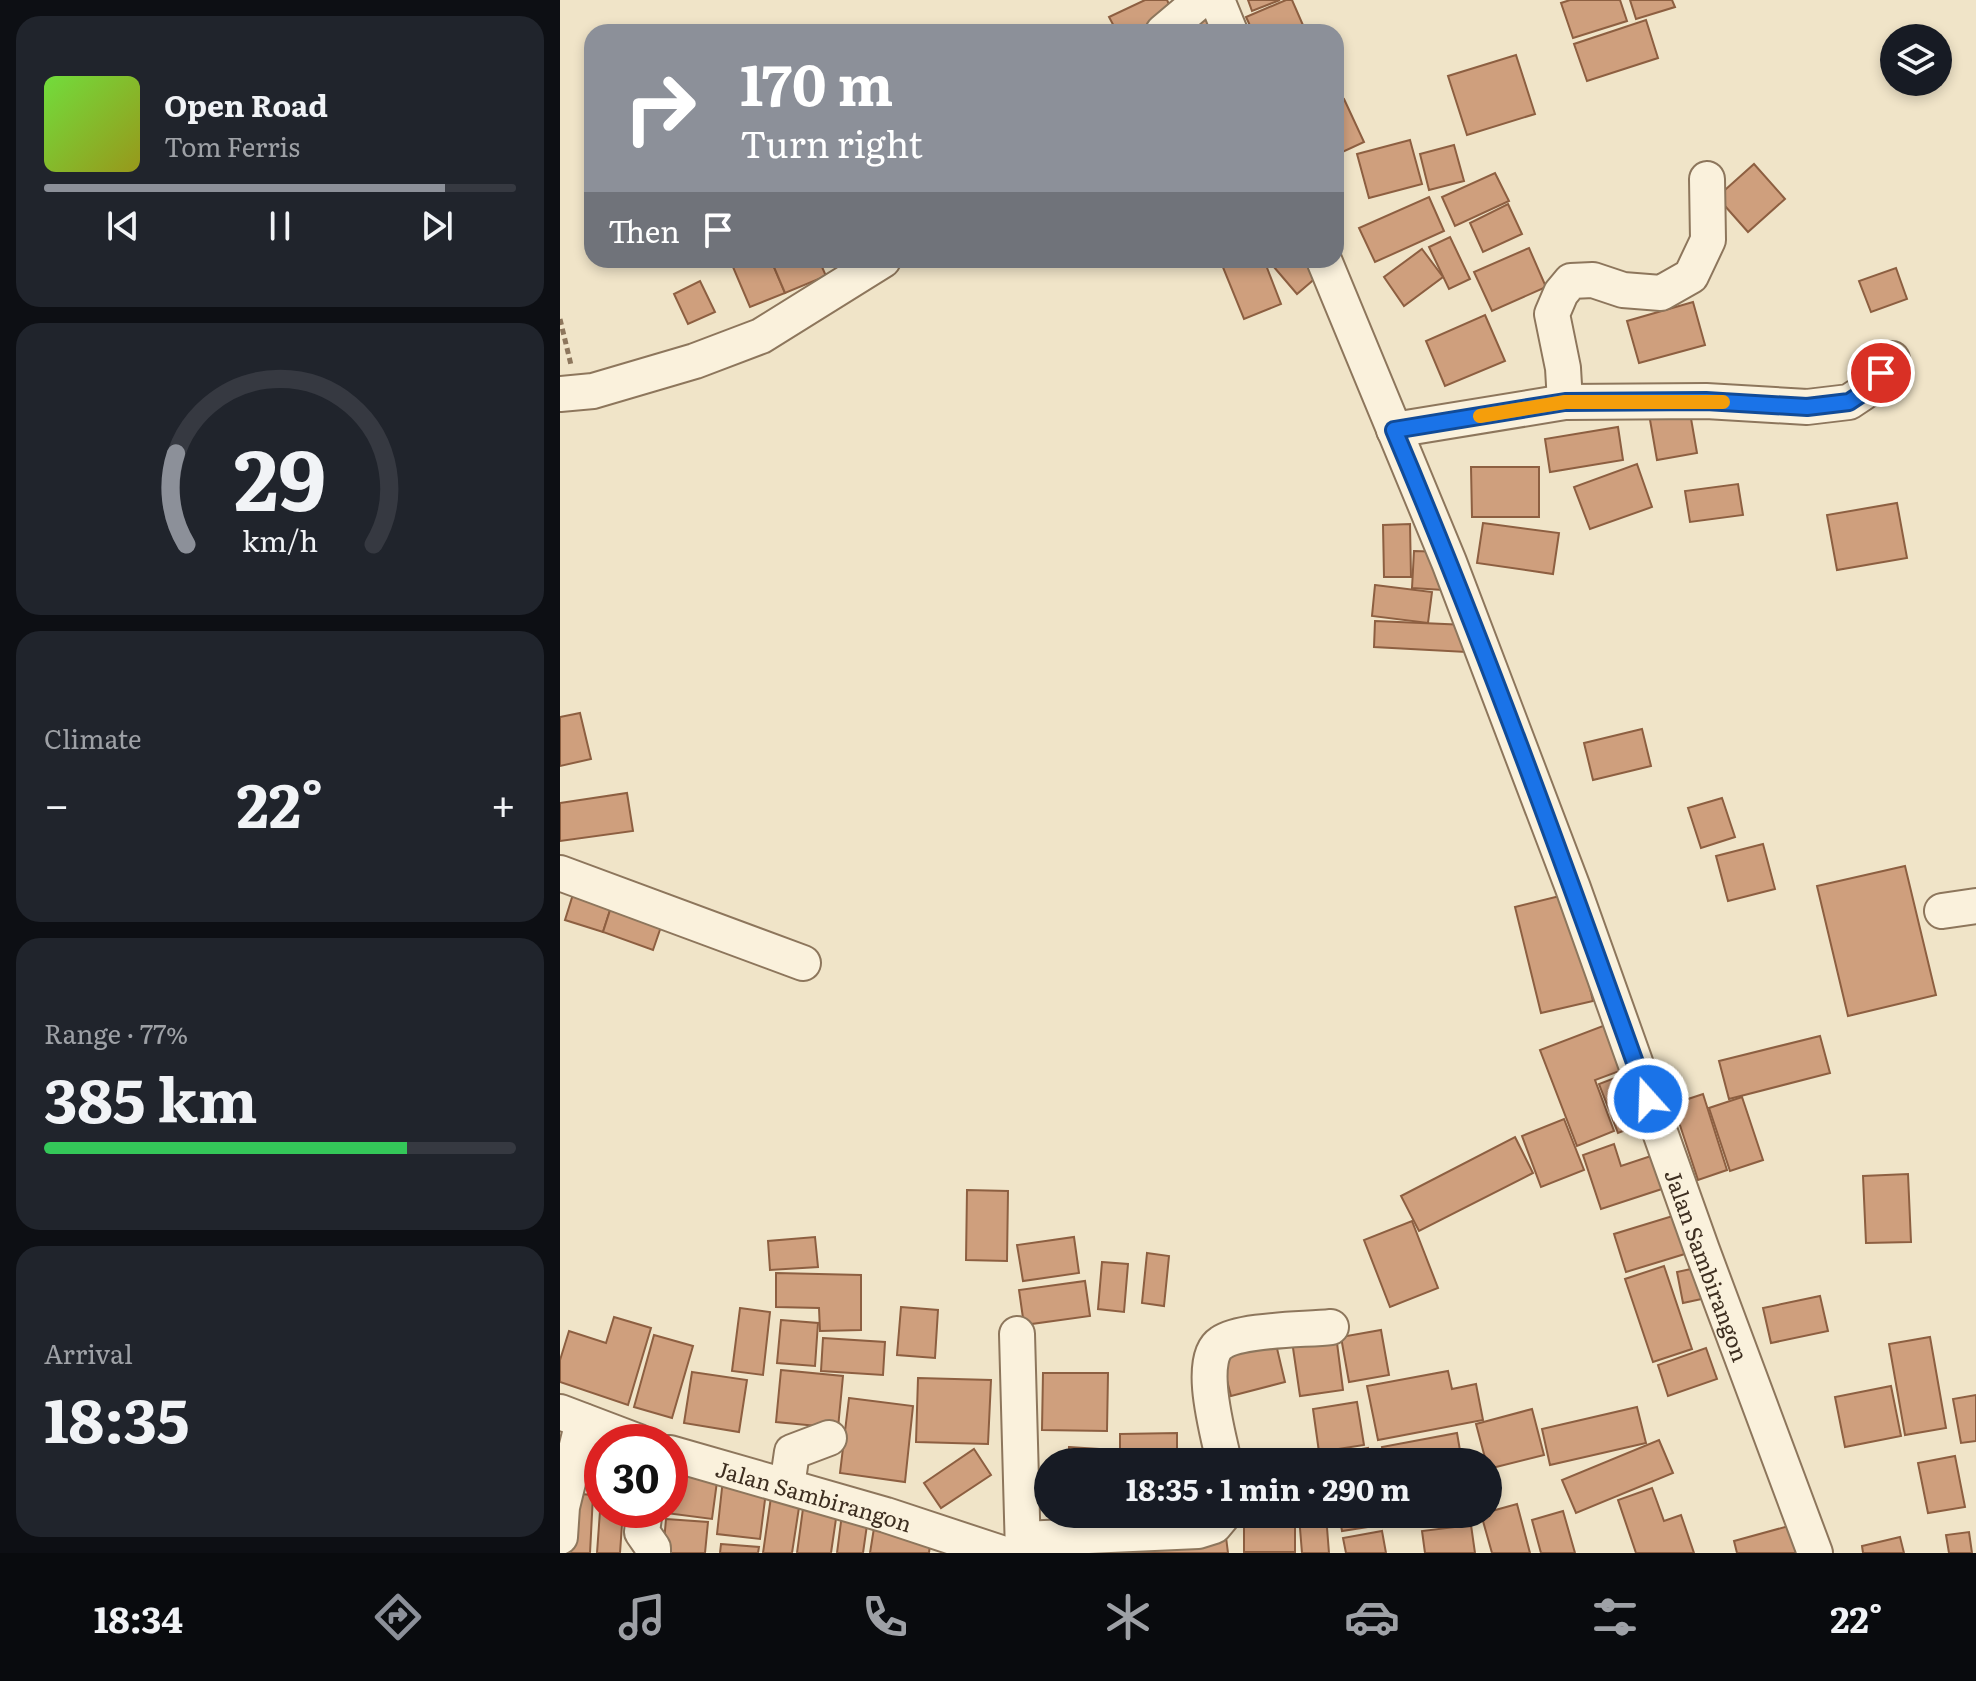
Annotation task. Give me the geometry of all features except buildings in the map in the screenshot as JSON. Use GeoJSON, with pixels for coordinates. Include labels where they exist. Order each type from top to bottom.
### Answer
{"type":"FeatureCollection","features":[{"type":"Feature","properties":{"kind":"street"},"geometry":{"type":"LineString","coordinates":[[1172,24],[1201,0]]}},
{"type":"Feature","properties":{"kind":"street"},"geometry":{"type":"LineString","coordinates":[[1217,0],[1227,24]]}},
{"type":"Feature","properties":{"kind":"street"},"geometry":{"type":"LineString","coordinates":[[1565,402],[1552,314],[1561,293],[1571,281],[1593,280],[1623,290],[1661,293],[1691,276],[1708,240],[1707,179]]}},
{"type":"Feature","properties":{"kind":"street"},"geometry":{"type":"LineString","coordinates":[[569,393],[593,391],[695,361],[761,336],[870,268]]}},
{"type":"Feature","properties":{"kind":"street","name":"Jalan Sambirangon"},"geometry":{"type":"LineString","coordinates":[[1327,268],[1449,562],[1573,888],[1702,1250],[1815,1553]]}},
{"type":"Feature","properties":{"kind":"street"},"geometry":{"type":"LineString","coordinates":[[1394,430],[1565,402],[1706,401],[1807,407],[1849,402],[1870,388],[1892,359]]}},
{"type":"Feature","properties":{"kind":"street"},"geometry":{"type":"LineString","coordinates":[[560,873],[803,963]]}},
{"type":"Feature","properties":{"kind":"street"},"geometry":{"type":"LineString","coordinates":[[1942,911],[1976,906]]}},
{"type":"Feature","properties":{"kind":"street"},"geometry":{"type":"LineString","coordinates":[[1221,1448],[1210,1389],[1210,1359],[1218,1344],[1239,1335],[1331,1327]]}},
{"type":"Feature","properties":{"kind":"street"},"geometry":{"type":"LineString","coordinates":[[1017,1334],[998,1549],[1208,1528]]}},
{"type":"Feature","properties":{"kind":"street"},"geometry":{"type":"LineString","coordinates":[[560,1537],[571,1417],[590,1424]]}},
{"type":"Feature","properties":{"kind":"street"},"geometry":{"type":"LineString","coordinates":[[787,1486],[792,1452],[829,1438]]}},
{"type":"Feature","properties":{"kind":"street","name":"Jalan Sambirangon"},"geometry":{"type":"LineString","coordinates":[[688,1458],[998,1549]]}},
{"type":"Feature","properties":{"kind":"street"},"geometry":{"type":"LineString","coordinates":[[643,1528],[653,1553]]}},
{"type":"Feature","properties":{"kind":"path"},"geometry":{"type":"LineString","coordinates":[[560,319],[569,393]]}},
{"type":"Feature","properties":{"kind":"slow traffic"},"geometry":{"type":"LineString","coordinates":[[1480,416],[1565,402],[1723,402]]}},
{"type":"Feature","properties":{"kind":"route"},"geometry":{"type":"LineString","coordinates":[[1648,1099],[1573,888],[1449,562],[1394,430],[1565,402],[1706,401],[1807,407],[1849,402],[1870,388],[1881,373]]}}]}
